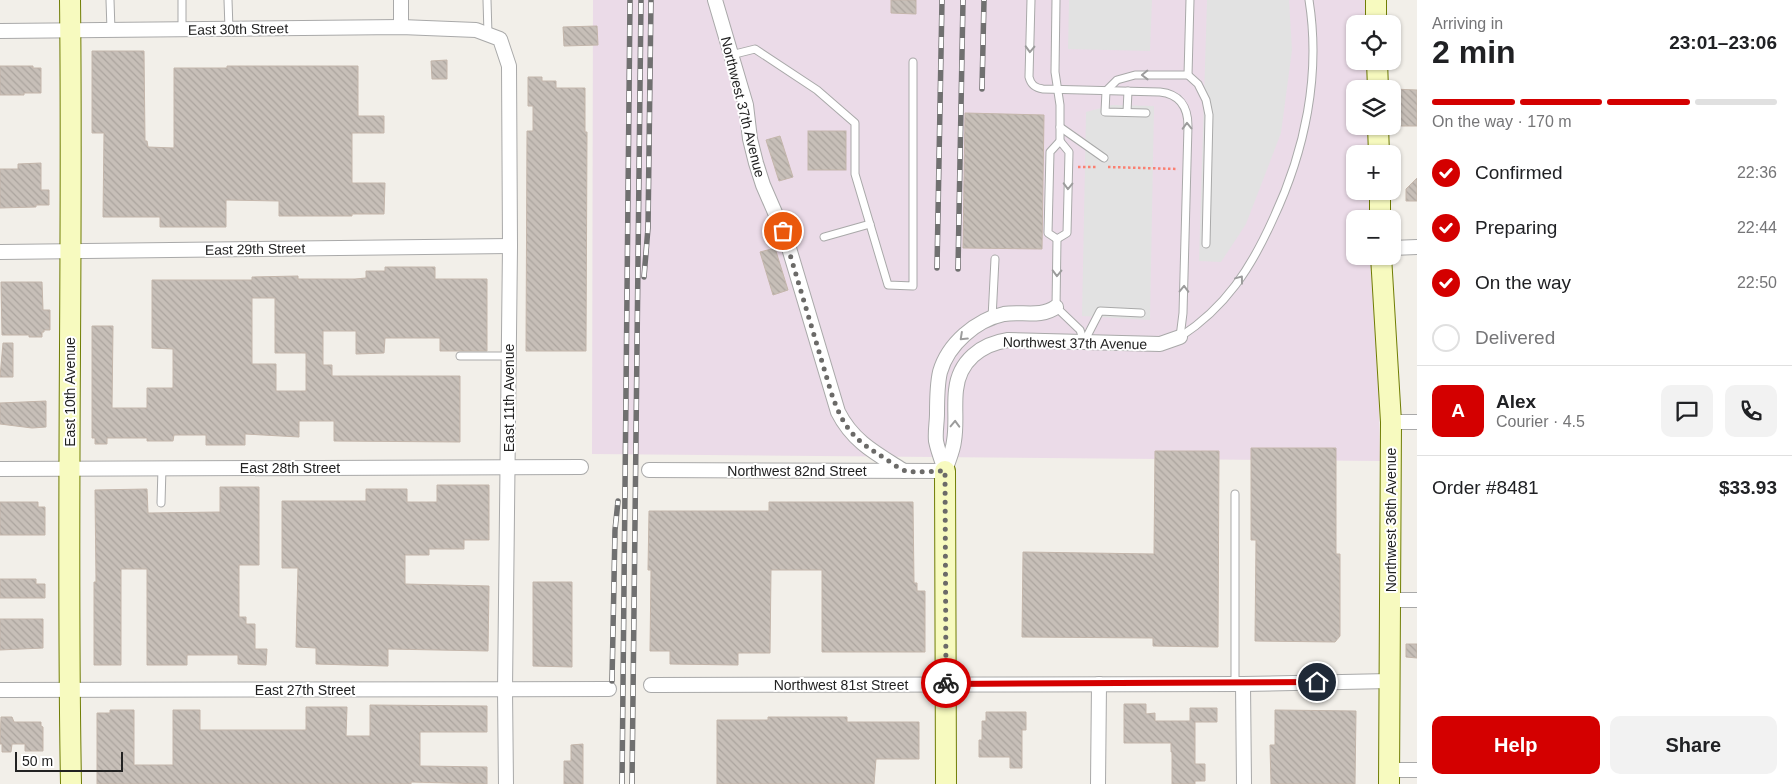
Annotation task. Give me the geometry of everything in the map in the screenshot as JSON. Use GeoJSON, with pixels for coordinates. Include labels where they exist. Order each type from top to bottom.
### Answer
{"type":"FeatureCollection","features":[{"type":"Feature","properties":{"kind":"street","name":"East 10th Avenue"},"geometry":{"type":"LineString","coordinates":[[70,0],[69,690],[71,784]]}},
{"type":"Feature","properties":{"kind":"street"},"geometry":{"type":"LineString","coordinates":[[401,0],[402,27]]}},
{"type":"Feature","properties":{"kind":"street","name":"Northwest 37th Avenue"},"geometry":{"type":"LineString","coordinates":[[715,0],[746,105],[750,139],[756,163],[786,238],[838,412],[847,428],[859,441],[904,471]]}},
{"type":"Feature","properties":{"kind":"street"},"geometry":{"type":"LineString","coordinates":[[1376,0],[1376,15]]}},
{"type":"Feature","properties":{"kind":"street","name":"East 30th Street"},"geometry":{"type":"LineString","coordinates":[[0,31],[402,27],[482,32]]}},
{"type":"Feature","properties":{"kind":"street","name":"East 11th Avenue"},"geometry":{"type":"LineString","coordinates":[[482,32],[500,39],[509,66],[510,246],[505,690],[506,784]]}},
{"type":"Feature","properties":{"kind":"street","name":"East 29th Street"},"geometry":{"type":"LineString","coordinates":[[0,252],[510,246]]}},
{"type":"Feature","properties":{"kind":"street"},"geometry":{"type":"LineString","coordinates":[[1401,248],[1417,247]]}},
{"type":"Feature","properties":{"kind":"street","name":"Northwest 36th Avenue"},"geometry":{"type":"LineString","coordinates":[[1382,265],[1390,422],[1391,600],[1389,777]]}},
{"type":"Feature","properties":{"kind":"street","name":"Northwest 37th Avenue"},"geometry":{"type":"LineString","coordinates":[[946,784],[945,471],[936,440],[937,391],[941,370],[947,356],[957,343],[975,327],[992,318],[1009,314],[1044,313],[1056,307]]}},
{"type":"Feature","properties":{"kind":"street","name":"Northwest 37th Avenue"},"geometry":{"type":"LineString","coordinates":[[945,471],[954,441],[957,384],[962,370],[975,353],[988,345],[1008,340],[1160,344],[1180,337]]}},
{"type":"Feature","properties":{"kind":"street"},"geometry":{"type":"LineString","coordinates":[[1390,422],[1417,422]]}},
{"type":"Feature","properties":{"kind":"street","name":"East 28th Street"},"geometry":{"type":"LineString","coordinates":[[0,469],[581,467]]}},
{"type":"Feature","properties":{"kind":"street","name":"Northwest 82nd Street"},"geometry":{"type":"LineString","coordinates":[[649,470],[945,471]]}},
{"type":"Feature","properties":{"kind":"street"},"geometry":{"type":"LineString","coordinates":[[1391,600],[1417,600]]}},
{"type":"Feature","properties":{"kind":"street","name":"Northwest 81st Street"},"geometry":{"type":"LineString","coordinates":[[651,685],[1239,684],[1390,681]]}},
{"type":"Feature","properties":{"kind":"street"},"geometry":{"type":"LineString","coordinates":[[1098,784],[1099,684]]}},
{"type":"Feature","properties":{"kind":"street"},"geometry":{"type":"LineString","coordinates":[[1239,684],[1244,784]]}},
{"type":"Feature","properties":{"kind":"street","name":"East 27th Street"},"geometry":{"type":"LineString","coordinates":[[0,690],[609,689]]}},
{"type":"Feature","properties":{"kind":"street"},"geometry":{"type":"LineString","coordinates":[[1389,777],[1417,770]]}},
{"type":"Feature","properties":{"kind":"lane"},"geometry":{"type":"LineString","coordinates":[[110,0],[111,30]]}},
{"type":"Feature","properties":{"kind":"lane"},"geometry":{"type":"LineString","coordinates":[[182,0],[182,30]]}},
{"type":"Feature","properties":{"kind":"lane"},"geometry":{"type":"LineString","coordinates":[[228,0],[228,29]]}},
{"type":"Feature","properties":{"kind":"lane"},"geometry":{"type":"LineString","coordinates":[[482,32],[487,0]]}},
{"type":"Feature","properties":{"kind":"lane"},"geometry":{"type":"LineString","coordinates":[[1031,0],[1030,81],[1035,87],[1170,94],[1178,98],[1184,105],[1188,120],[1183,313],[1180,337]]}},
{"type":"Feature","properties":{"kind":"lane"},"geometry":{"type":"LineString","coordinates":[[1056,0],[1055,72],[1060,105],[1060,141],[1069,152],[1067,233],[1058,239]]}},
{"type":"Feature","properties":{"kind":"lane"},"geometry":{"type":"LineString","coordinates":[[1188,75],[1190,0]]}},
{"type":"Feature","properties":{"kind":"lane"},"geometry":{"type":"LineString","coordinates":[[1180,337],[1203,320],[1231,291],[1250,266],[1261,246],[1289,182],[1305,129],[1310,100],[1313,43],[1309,0]]}},
{"type":"Feature","properties":{"kind":"lane"},"geometry":{"type":"LineString","coordinates":[[731,55],[755,48],[816,90],[855,122],[855,174],[888,285],[912,286],[913,62]]}},
{"type":"Feature","properties":{"kind":"lane"},"geometry":{"type":"LineString","coordinates":[[1146,113],[1105,112],[1106,91],[1117,80],[1135,75],[1188,75],[1202,90],[1209,115],[1206,244]]}},
{"type":"Feature","properties":{"kind":"lane"},"geometry":{"type":"LineString","coordinates":[[1126,112],[1128,91]]}},
{"type":"Feature","properties":{"kind":"lane"},"geometry":{"type":"LineString","coordinates":[[1060,127],[1104,158]]}},
{"type":"Feature","properties":{"kind":"lane"},"geometry":{"type":"LineString","coordinates":[[1058,239],[1048,233],[1050,152],[1060,141]]}},
{"type":"Feature","properties":{"kind":"lane"},"geometry":{"type":"LineString","coordinates":[[824,237],[870,224]]}},
{"type":"Feature","properties":{"kind":"lane"},"geometry":{"type":"LineString","coordinates":[[1058,239],[1056,307],[1080,330],[1084,342]]}},
{"type":"Feature","properties":{"kind":"lane"},"geometry":{"type":"LineString","coordinates":[[992,318],[995,259]]}},
{"type":"Feature","properties":{"kind":"lane"},"geometry":{"type":"LineString","coordinates":[[1084,342],[1100,311],[1141,313]]}},
{"type":"Feature","properties":{"kind":"lane"},"geometry":{"type":"LineString","coordinates":[[460,356],[509,356]]}},
{"type":"Feature","properties":{"kind":"lane"},"geometry":{"type":"LineString","coordinates":[[161,504],[162,468]]}},
{"type":"Feature","properties":{"kind":"lane"},"geometry":{"type":"LineString","coordinates":[[1235,494],[1239,684]]}},
{"type":"Feature","properties":{"kind":"path"},"geometry":{"type":"LineString","coordinates":[[1069,166],[1186,169]]}},
{"type":"Feature","properties":{"kind":"shaded area"},"geometry":{"type":"Polygon","coordinates":[[[593,0],[1371,0],[1372,15],[1346,15],[1346,70],[1372,70],[1373,80],[1346,80],[1346,135],[1374,135],[1374,145],[1346,145],[1346,200],[1375,200],[1375,210],[1346,210],[1346,265],[1376,265],[1380,461],[592,454],[593,0]]]}},
{"type":"Feature","properties":{"kind":"shaded area"},"geometry":{"type":"Polygon","coordinates":[[[1069,0],[1152,0],[1150,51],[1068,49],[1069,0]]]}},
{"type":"Feature","properties":{"kind":"shaded area"},"geometry":{"type":"Polygon","coordinates":[[[1207,0],[1289,0],[1292,50],[1281,133],[1246,224],[1221,262],[1199,261],[1207,0]]]}},
{"type":"Feature","properties":{"kind":"shaded area"},"geometry":{"type":"Polygon","coordinates":[[[1112,105],[1154,106],[1150,320],[1082,316],[1086,112],[1112,105]]]}},
{"type":"Feature","properties":{"kind":"building"},"geometry":{"type":"Polygon","coordinates":[[[891,0],[916,0],[916,14],[891,13],[891,0]]]}},
{"type":"Feature","properties":{"kind":"building"},"geometry":{"type":"Polygon","coordinates":[[[597,26],[598,45],[564,46],[563,27],[597,26]]]}},
{"type":"Feature","properties":{"kind":"building"},"geometry":{"type":"Polygon","coordinates":[[[92,51],[144,51],[145,141],[147,141],[148,147],[174,148],[174,68],[358,66],[358,116],[384,116],[384,133],[352,133],[352,183],[385,183],[384,214],[279,216],[279,201],[226,200],[226,227],[160,227],[160,217],[103,217],[104,133],[92,133],[92,51]]]}},
{"type":"Feature","properties":{"kind":"building"},"geometry":{"type":"Polygon","coordinates":[[[447,60],[447,79],[432,79],[431,61],[447,60]]]}},
{"type":"Feature","properties":{"kind":"building"},"geometry":{"type":"Polygon","coordinates":[[[0,66],[33,66],[33,68],[41,68],[41,93],[0,95],[0,66]]]}},
{"type":"Feature","properties":{"kind":"building"},"geometry":{"type":"Polygon","coordinates":[[[528,77],[542,77],[542,81],[556,81],[556,88],[585,88],[585,132],[587,132],[586,351],[526,351],[527,131],[533,131],[533,106],[528,106],[528,77]]]}},
{"type":"Feature","properties":{"kind":"building"},"geometry":{"type":"Polygon","coordinates":[[[1401,89],[1417,90],[1417,126],[1401,126],[1401,89]]]}},
{"type":"Feature","properties":{"kind":"building"},"geometry":{"type":"Polygon","coordinates":[[[965,113],[1044,115],[1042,249],[963,248],[965,113]]]}},
{"type":"Feature","properties":{"kind":"building"},"geometry":{"type":"Polygon","coordinates":[[[808,131],[846,131],[846,170],[808,170],[808,131]]]}},
{"type":"Feature","properties":{"kind":"building"},"geometry":{"type":"Polygon","coordinates":[[[780,136],[793,177],[779,181],[766,140],[780,136]]]}},
{"type":"Feature","properties":{"kind":"building"},"geometry":{"type":"Polygon","coordinates":[[[41,163],[41,190],[49,190],[49,205],[0,208],[0,169],[18,169],[18,164],[41,163]]]}},
{"type":"Feature","properties":{"kind":"building"},"geometry":{"type":"Polygon","coordinates":[[[1417,178],[1417,201],[1406,201],[1406,189],[1417,178]]]}},
{"type":"Feature","properties":{"kind":"building"},"geometry":{"type":"Polygon","coordinates":[[[775,248],[788,290],[773,295],[760,252],[775,248]]]}},
{"type":"Feature","properties":{"kind":"building"},"geometry":{"type":"Polygon","coordinates":[[[385,267],[435,267],[435,279],[487,279],[487,351],[440,351],[440,338],[385,338],[384,353],[356,354],[356,331],[323,331],[323,365],[332,365],[332,376],[460,376],[460,442],[334,441],[334,421],[299,421],[299,437],[245,434],[245,445],[206,445],[206,435],[174,435],[173,441],[147,441],[147,438],[107,438],[107,444],[95,444],[95,438],[92,438],[92,326],[113,326],[112,408],[147,408],[147,388],[173,388],[173,349],[152,348],[152,280],[252,280],[252,277],[298,276],[298,279],[355,279],[366,278],[366,271],[385,271],[385,267]],[[252,298],[252,364],[276,364],[276,391],[306,391],[306,353],[275,353],[275,298],[252,298]]]}},
{"type":"Feature","properties":{"kind":"building"},"geometry":{"type":"Polygon","coordinates":[[[1,282],[42,282],[43,310],[50,310],[50,330],[44,330],[42,337],[2,335],[1,282]]]}},
{"type":"Feature","properties":{"kind":"building"},"geometry":{"type":"Polygon","coordinates":[[[3,343],[13,343],[13,377],[0,377],[3,343]]]}},
{"type":"Feature","properties":{"kind":"building"},"geometry":{"type":"Polygon","coordinates":[[[46,401],[46,427],[32,428],[0,424],[0,403],[46,401]]]}},
{"type":"Feature","properties":{"kind":"building"},"geometry":{"type":"Polygon","coordinates":[[[1251,448],[1336,448],[1336,554],[1340,554],[1340,636],[1335,642],[1255,641],[1256,540],[1251,540],[1251,448]]]}},
{"type":"Feature","properties":{"kind":"building"},"geometry":{"type":"Polygon","coordinates":[[[1155,451],[1219,451],[1218,647],[1153,646],[1153,638],[1022,637],[1023,552],[1154,554],[1155,451]]]}},
{"type":"Feature","properties":{"kind":"building"},"geometry":{"type":"Polygon","coordinates":[[[437,485],[489,485],[489,540],[464,540],[464,549],[429,549],[429,555],[405,555],[405,584],[489,586],[488,651],[388,649],[388,666],[316,664],[316,648],[296,647],[298,568],[282,568],[282,501],[366,501],[366,489],[407,489],[407,502],[437,502],[437,485]]]}},
{"type":"Feature","properties":{"kind":"building"},"geometry":{"type":"Polygon","coordinates":[[[220,487],[259,487],[259,565],[239,565],[239,617],[246,617],[246,624],[255,624],[255,649],[267,649],[266,665],[238,664],[238,655],[187,655],[187,665],[147,665],[147,569],[121,569],[121,665],[94,665],[94,582],[96,582],[95,490],[147,489],[148,513],[220,512],[220,487]]]}},
{"type":"Feature","properties":{"kind":"building"},"geometry":{"type":"Polygon","coordinates":[[[0,502],[38,502],[38,507],[45,507],[45,535],[0,535],[0,502]]]}},
{"type":"Feature","properties":{"kind":"building"},"geometry":{"type":"Polygon","coordinates":[[[769,502],[913,502],[914,583],[917,583],[917,591],[925,591],[925,652],[822,652],[822,570],[771,570],[770,653],[738,653],[738,665],[670,664],[670,651],[650,651],[651,570],[648,570],[649,511],[769,511],[769,502]]]}},
{"type":"Feature","properties":{"kind":"building"},"geometry":{"type":"Polygon","coordinates":[[[0,579],[36,579],[36,584],[45,584],[45,598],[0,598],[0,579]]]}},
{"type":"Feature","properties":{"kind":"building"},"geometry":{"type":"Polygon","coordinates":[[[533,582],[572,582],[572,667],[533,666],[533,582]]]}},
{"type":"Feature","properties":{"kind":"building"},"geometry":{"type":"Polygon","coordinates":[[[0,619],[43,619],[43,648],[0,650],[0,619]]]}},
{"type":"Feature","properties":{"kind":"building"},"geometry":{"type":"Polygon","coordinates":[[[1406,644],[1417,644],[1417,658],[1406,657],[1406,644]]]}},
{"type":"Feature","properties":{"kind":"building"},"geometry":{"type":"Polygon","coordinates":[[[1124,704],[1146,704],[1146,714],[1155,713],[1155,721],[1190,721],[1190,708],[1217,708],[1217,722],[1195,722],[1195,764],[1205,764],[1205,781],[1195,781],[1195,784],[1172,784],[1171,743],[1124,743],[1124,704]]]}},
{"type":"Feature","properties":{"kind":"building"},"geometry":{"type":"Polygon","coordinates":[[[370,705],[487,706],[487,732],[420,732],[420,766],[487,767],[487,784],[411,782],[411,784],[97,784],[97,713],[110,713],[110,710],[134,710],[134,765],[173,765],[173,710],[200,710],[200,730],[306,730],[306,707],[347,707],[346,736],[370,736],[370,705]]]}},
{"type":"Feature","properties":{"kind":"building"},"geometry":{"type":"Polygon","coordinates":[[[1275,710],[1356,711],[1355,784],[1271,784],[1270,745],[1275,745],[1275,710]]]}},
{"type":"Feature","properties":{"kind":"building"},"geometry":{"type":"Polygon","coordinates":[[[986,712],[1026,712],[1026,730],[1022,730],[1022,768],[1010,768],[1010,757],[979,757],[979,740],[982,740],[982,721],[986,721],[986,712]]]}},
{"type":"Feature","properties":{"kind":"building"},"geometry":{"type":"Polygon","coordinates":[[[1,717],[12,717],[14,722],[41,722],[43,727],[43,751],[25,751],[25,744],[12,744],[11,752],[2,752],[2,744],[0,744],[1,717]]]}},
{"type":"Feature","properties":{"kind":"building"},"geometry":{"type":"Polygon","coordinates":[[[768,717],[847,717],[847,722],[919,722],[919,759],[876,759],[874,784],[717,784],[717,720],[768,720],[768,717]]]}},
{"type":"Feature","properties":{"kind":"building"},"geometry":{"type":"Polygon","coordinates":[[[583,744],[583,784],[564,784],[564,761],[571,761],[571,745],[583,744]]]}},
{"type":"Feature","properties":{"kind":"railway"},"geometry":{"type":"LineString","coordinates":[[622,784],[630,0]]}},
{"type":"Feature","properties":{"kind":"railway"},"geometry":{"type":"LineString","coordinates":[[632,784],[641,0]]}},
{"type":"Feature","properties":{"kind":"railway"},"geometry":{"type":"LineString","coordinates":[[644,277],[648,228],[651,0]]}},
{"type":"Feature","properties":{"kind":"railway"},"geometry":{"type":"LineString","coordinates":[[937,268],[942,0]]}},
{"type":"Feature","properties":{"kind":"railway"},"geometry":{"type":"LineString","coordinates":[[958,269],[963,0]]}},
{"type":"Feature","properties":{"kind":"railway"},"geometry":{"type":"LineString","coordinates":[[982,89],[984,0]]}},
{"type":"Feature","properties":{"kind":"railway"},"geometry":{"type":"LineString","coordinates":[[612,681],[615,530],[618,501]]}},
{"type":"Feature","properties":{"kind":"way so far"},"geometry":{"type":"LineString","coordinates":[[783,231],[831,392],[838,412],[847,428],[859,441],[904,471],[945,471],[946,683]]}},
{"type":"Feature","properties":{"kind":"route"},"geometry":{"type":"LineString","coordinates":[[946,683],[1243,684],[1317,682]]}}]}
